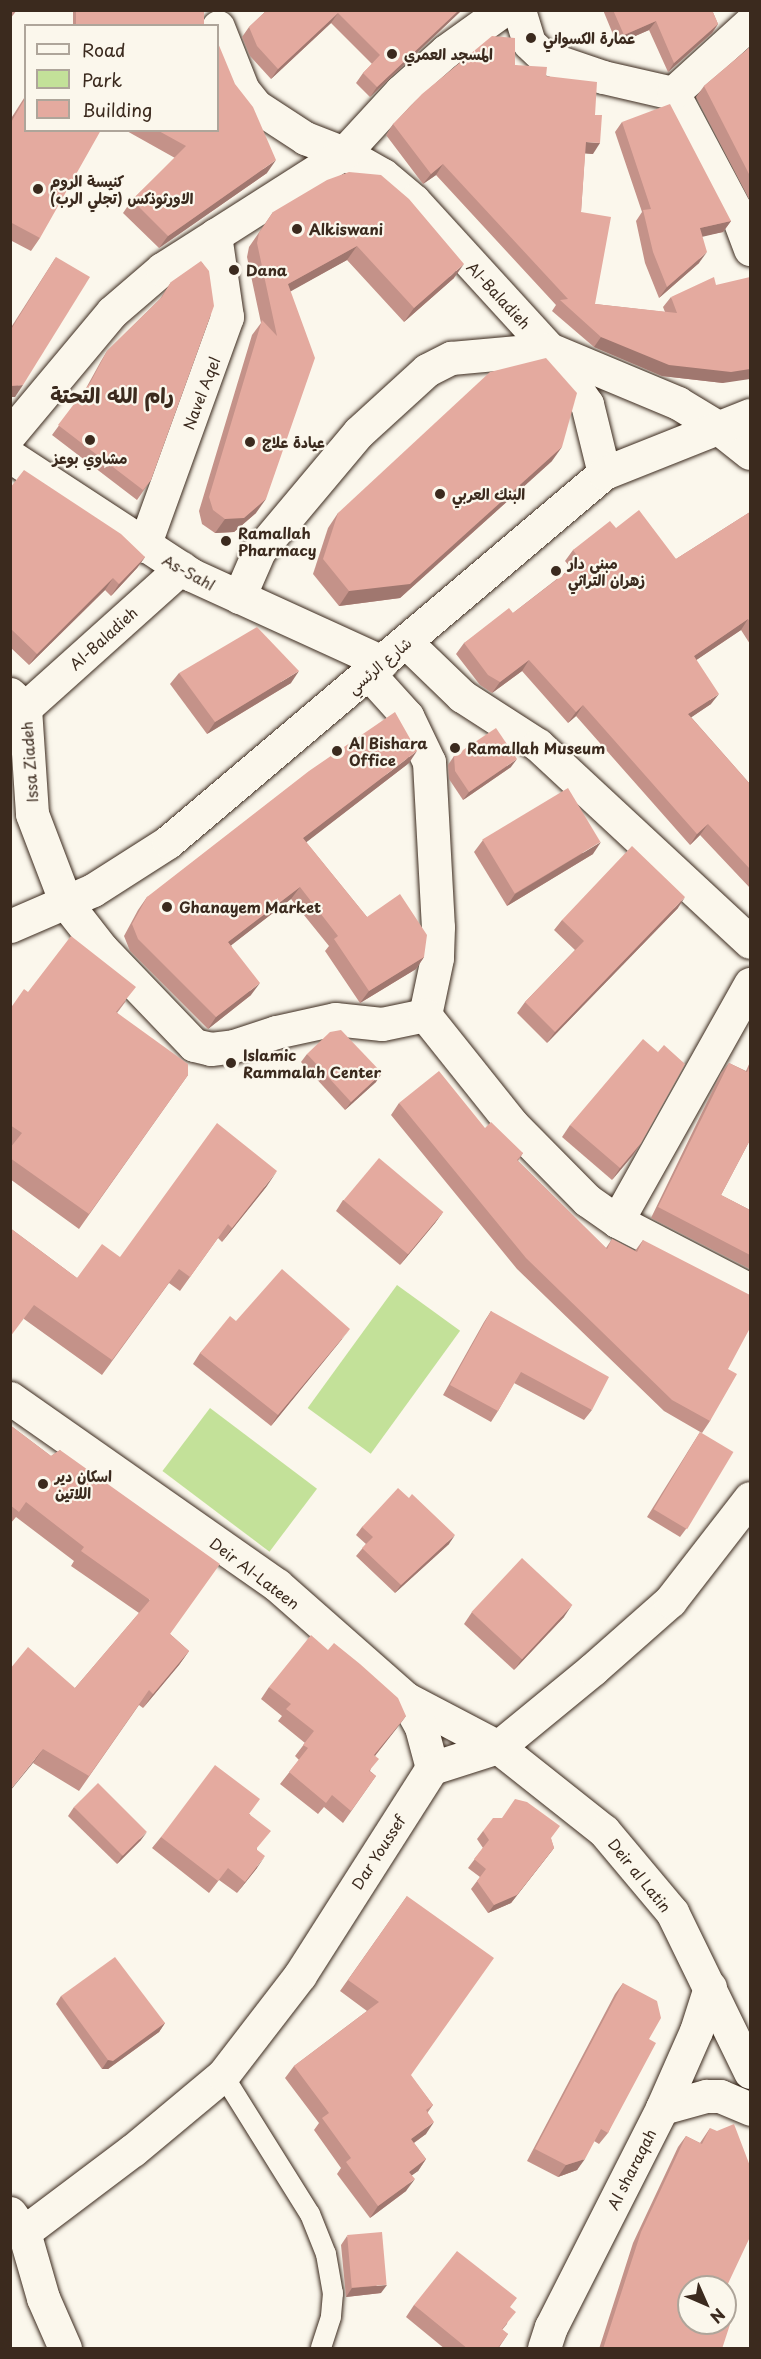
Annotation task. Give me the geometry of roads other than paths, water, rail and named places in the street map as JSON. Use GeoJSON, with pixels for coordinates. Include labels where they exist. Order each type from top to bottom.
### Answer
{"type":"FeatureCollection","features":[{"type":"Feature","properties":{"kind":"street"},"geometry":{"type":"LineString","coordinates":[[10,434],[112,312],[162,269],[344,153],[401,91],[446,51],[502,10]]}},
{"type":"Feature","properties":{"kind":"street"},"geometry":{"type":"LineString","coordinates":[[519,10],[529,43],[544,57],[603,77],[673,93],[735,209],[750,249]]}},
{"type":"Feature","properties":{"kind":"street"},"geometry":{"type":"LineString","coordinates":[[673,93],[750,23]]}},
{"type":"Feature","properties":{"kind":"street","name":"Al-Baladieh"},"geometry":{"type":"LineString","coordinates":[[219,31],[243,90],[256,106],[305,138],[344,153],[383,175],[414,201],[549,349],[587,404],[604,473]]}},
{"type":"Feature","properties":{"kind":"street","name":"Navel Aqel"},"geometry":{"type":"LineString","coordinates":[[144,546],[228,317],[215,235]]}},
{"type":"Feature","properties":{"kind":"street"},"geometry":{"type":"LineString","coordinates":[[238,597],[259,551],[358,432],[427,370],[451,358],[549,349],[678,403],[716,426],[750,453]]}},
{"type":"Feature","properties":{"kind":"street","name":"شارع الرئسي"},"geometry":{"type":"LineString","coordinates":[[10,926],[66,903],[168,842],[604,473],[716,426],[750,415]]}},
{"type":"Feature","properties":{"kind":"street","name":"As-Sahl"},"geometry":{"type":"LineString","coordinates":[[10,456],[144,546],[181,568],[238,597],[386,659]]}},
{"type":"Feature","properties":{"kind":"street","name":"Al-Baladieh"},"geometry":{"type":"LineString","coordinates":[[18,701],[181,568]]}},
{"type":"Feature","properties":{"kind":"street"},"geometry":{"type":"LineString","coordinates":[[386,659],[462,696],[538,745],[750,942]]}},
{"type":"Feature","properties":{"kind":"street"},"geometry":{"type":"LineString","coordinates":[[386,659],[407,716],[429,762],[438,927],[425,1015],[464,1069],[560,1176],[617,1221],[750,1290]]}},
{"type":"Feature","properties":{"kind":"street","name":"Issa Ziadeh"},"geometry":{"type":"LineString","coordinates":[[18,701],[21,824],[66,903],[102,949],[194,1045],[211,1049],[234,1046],[276,1032],[335,1019],[382,1024],[425,1015]]}},
{"type":"Feature","properties":{"kind":"street"},"geometry":{"type":"LineString","coordinates":[[617,1221],[750,984]]}},
{"type":"Feature","properties":{"kind":"street","name":"Deir Al-Lateen"},"geometry":{"type":"LineString","coordinates":[[10,1398],[277,1585],[405,1698],[498,1747]]}},
{"type":"Feature","properties":{"kind":"street"},"geometry":{"type":"LineString","coordinates":[[405,1698],[421,1726],[432,1768],[498,1747],[670,1601],[750,1498]]}},
{"type":"Feature","properties":{"kind":"street","name":"Deir al Latin"},"geometry":{"type":"LineString","coordinates":[[498,1747],[604,1831],[639,1869],[672,1912],[750,2072]]}},
{"type":"Feature","properties":{"kind":"street","name":"Dar Youssef"},"geometry":{"type":"LineString","coordinates":[[17,2223],[143,2143],[223,2074],[300,1975],[432,1768]]}},
{"type":"Feature","properties":{"kind":"street","name":"Al sharaqah"},"geometry":{"type":"LineString","coordinates":[[544,2349],[551,2327],[662,2108],[696,2031],[710,1987]]}},
{"type":"Feature","properties":{"kind":"street"},"geometry":{"type":"LineString","coordinates":[[662,2108],[706,2096],[720,2096],[750,2109]]}},
{"type":"Feature","properties":{"kind":"street"},"geometry":{"type":"LineString","coordinates":[[17,2223],[43,2298],[65,2349]]}},
{"type":"Feature","properties":{"kind":"lane"},"geometry":{"type":"LineString","coordinates":[[223,2074],[310,2214],[326,2254],[332,2305],[321,2349]]}},
{"type":"Feature","properties":{"kind":"place","name":"عمارة الكسواني"},"geometry":{"type":"Point","coordinates":[531,38]}},
{"type":"Feature","properties":{"kind":"place","name":"المسجد العمري"},"geometry":{"type":"Point","coordinates":[392,54]}},
{"type":"Feature","properties":{"kind":"place","name":"كنيسة الروم الاورثوذكس (تجلي الرب)"},"geometry":{"type":"Point","coordinates":[38,189]}},
{"type":"Feature","properties":{"kind":"place","name":"Alkiswani"},"geometry":{"type":"Point","coordinates":[297,229]}},
{"type":"Feature","properties":{"kind":"place","name":"Dana"},"geometry":{"type":"Point","coordinates":[234,270]}},
{"type":"Feature","properties":{"kind":"place","name":"مشاوي بوعز"},"geometry":{"type":"Point","coordinates":[90,440]}},
{"type":"Feature","properties":{"kind":"place","name":"عيادة علاج"},"geometry":{"type":"Point","coordinates":[250,442]}},
{"type":"Feature","properties":{"kind":"place","name":"البنك العربي"},"geometry":{"type":"Point","coordinates":[440,494]}},
{"type":"Feature","properties":{"kind":"place","name":"Ramallah Pharmacy"},"geometry":{"type":"Point","coordinates":[226,541]}},
{"type":"Feature","properties":{"kind":"place","name":"مبنى دار زهران التراثي"},"geometry":{"type":"Point","coordinates":[556,571]}},
{"type":"Feature","properties":{"kind":"place","name":"Ramallah Museum"},"geometry":{"type":"Point","coordinates":[455,748]}},
{"type":"Feature","properties":{"kind":"place","name":"Al Bishara Office"},"geometry":{"type":"Point","coordinates":[337,751]}},
{"type":"Feature","properties":{"kind":"place","name":"Ghanayem Market"},"geometry":{"type":"Point","coordinates":[167,907]}},
{"type":"Feature","properties":{"kind":"place","name":"Islamic Rammalah Center"},"geometry":{"type":"Point","coordinates":[231,1063]}},
{"type":"Feature","properties":{"kind":"place","name":"اسكان دير اللاتين"},"geometry":{"type":"Point","coordinates":[43,1484]}},
{"type":"Feature","properties":{"kind":"district","name":"رام الله التحتة"},"geometry":{"type":"Point","coordinates":[112,394]}}]}
